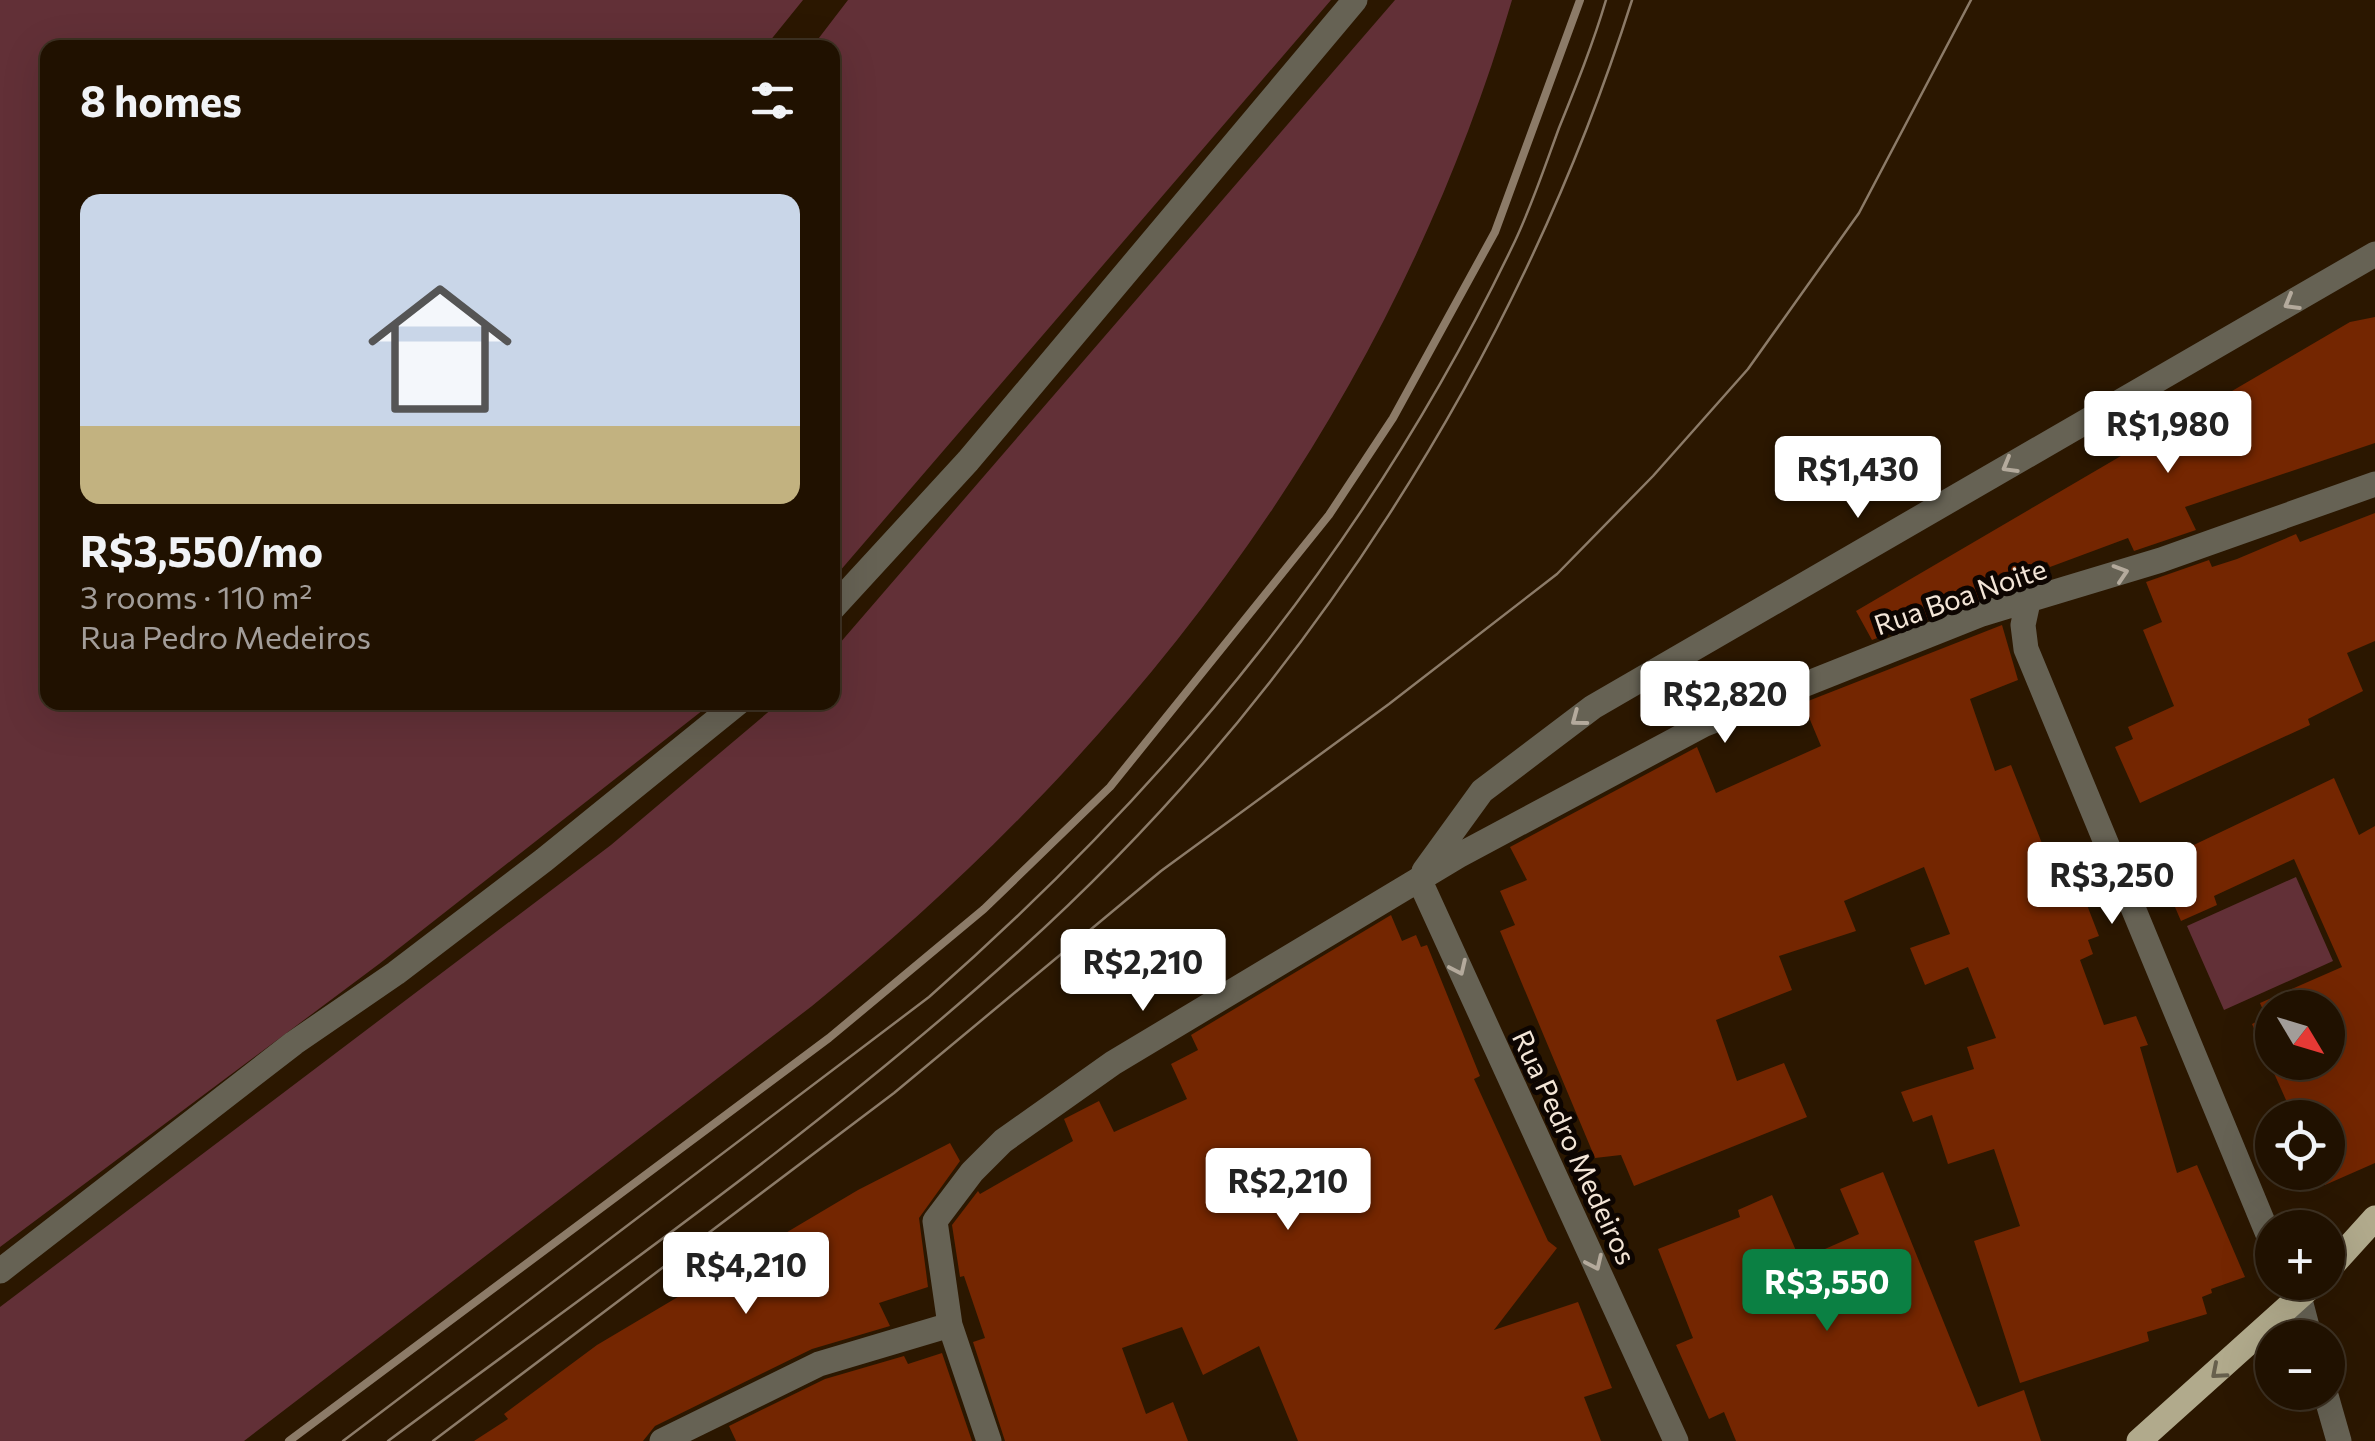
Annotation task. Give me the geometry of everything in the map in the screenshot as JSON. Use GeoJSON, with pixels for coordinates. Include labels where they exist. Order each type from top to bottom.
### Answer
{"type":"FeatureCollection","features":[{"type":"Feature","properties":{"kind":"main road"},"geometry":{"type":"LineString","coordinates":[[2345,1251],[2375,1218]]}},
{"type":"Feature","properties":{"kind":"main road"},"geometry":{"type":"LineString","coordinates":[[2139,1441],[2289,1300]]}},
{"type":"Feature","properties":{"kind":"street"},"geometry":{"type":"LineString","coordinates":[[840,600],[968,461],[1355,0]]}},
{"type":"Feature","properties":{"kind":"street"},"geometry":{"type":"LineString","coordinates":[[1418,879],[1482,791],[1593,708],[2375,254]]}},
{"type":"Feature","properties":{"kind":"street","name":"Rua Boa Noite"},"geometry":{"type":"LineString","coordinates":[[989,1441],[950,1324],[934,1222],[972,1172],[1002,1141],[1113,1063],[1235,993],[1418,879],[1538,811],[1704,726],[1982,614],[2161,560],[2375,484]]}},
{"type":"Feature","properties":{"kind":"street"},"geometry":{"type":"LineString","coordinates":[[2028,602],[2023,626],[2026,648],[2258,1210]]}},
{"type":"Feature","properties":{"kind":"street"},"geometry":{"type":"LineString","coordinates":[[0,1270],[294,1042],[396,973],[544,860],[729,710]]}},
{"type":"Feature","properties":{"kind":"street","name":"Rua Pedro Medeiros"},"geometry":{"type":"LineString","coordinates":[[1418,879],[1676,1441]]}},
{"type":"Feature","properties":{"kind":"street"},"geometry":{"type":"LineString","coordinates":[[662,1441],[820,1364],[950,1324]]}},
{"type":"Feature","properties":{"kind":"street"},"geometry":{"type":"LineString","coordinates":[[2331,1410],[2339,1441]]}},
{"type":"Feature","properties":{"kind":"shaded area"},"geometry":{"type":"Polygon","coordinates":[[[0,0],[803,0],[771,40],[40,40],[40,710],[703,710],[379,964],[0,1247],[0,0]]]}},
{"type":"Feature","properties":{"kind":"shaded area"},"geometry":{"type":"Polygon","coordinates":[[[848,0],[1331,0],[840,571],[840,40],[817,40],[848,0]]]}},
{"type":"Feature","properties":{"kind":"shaded area"},"geometry":{"type":"Polygon","coordinates":[[[1395,0],[1512,0],[1461,149],[1398,291],[1324,427],[1240,556],[1146,679],[1043,795],[931,904],[812,1006],[244,1441],[0,1441],[0,1307],[611,845],[771,710],[840,710],[840,643],[1395,0]]]}},
{"type":"Feature","properties":{"kind":"shaded area"},"geometry":{"type":"Polygon","coordinates":[[[2296,877],[2333,961],[2268,990],[2255,990],[2255,996],[2224,1010],[2187,926],[2296,877]]]}},
{"type":"Feature","properties":{"kind":"building"},"geometry":{"type":"Polygon","coordinates":[[[2375,317],[2375,443],[2185,507],[2196,530],[2134,551],[2128,538],[2050,567],[2047,562],[1990,583],[1993,594],[1872,640],[1856,611],[2350,322],[2375,317]]]}},
{"type":"Feature","properties":{"kind":"building"},"geometry":{"type":"Polygon","coordinates":[[[2375,513],[2375,641],[2347,653],[2363,691],[2308,719],[2310,725],[2140,803],[2115,747],[2133,739],[2128,727],[2174,706],[2143,630],[2162,622],[2146,582],[2209,560],[2212,567],[2237,559],[2296,534],[2300,542],[2375,513]]]}},
{"type":"Feature","properties":{"kind":"building"},"geometry":{"type":"Polygon","coordinates":[[[2002,625],[2018,680],[1970,699],[1995,771],[2011,765],[2045,851],[2063,843],[2099,936],[2088,940],[2093,954],[2080,960],[2104,1025],[2136,1016],[2148,1045],[2140,1047],[2177,1173],[2197,1165],[2245,1277],[2211,1289],[2212,1293],[2202,1297],[2207,1314],[2147,1332],[2149,1341],[2020,1383],[1974,1241],[2020,1226],[1994,1149],[1948,1164],[1932,1115],[1913,1122],[1901,1092],[1974,1069],[1967,1047],[1996,1038],[1968,967],[1925,985],[1910,948],[1950,934],[1924,867],[1844,901],[1856,931],[1779,956],[1792,990],[1716,1020],[1737,1081],[1784,1063],[1807,1117],[1634,1186],[1621,1155],[1595,1158],[1500,931],[1515,925],[1500,891],[1527,880],[1510,847],[1697,747],[1716,793],[1821,746],[1803,703],[2002,625]]]}},
{"type":"Feature","properties":{"kind":"building"},"geometry":{"type":"Polygon","coordinates":[[[2334,778],[2359,835],[2375,826],[2375,1163],[2345,1176],[2345,1100],[2286,1100],[2277,1080],[2345,1080],[2345,990],[2290,990],[2342,967],[2294,859],[2214,896],[2217,905],[2181,921],[2156,863],[2334,778]]]}},
{"type":"Feature","properties":{"kind":"building"},"geometry":{"type":"Polygon","coordinates":[[[1391,915],[1402,941],[1416,935],[1421,947],[1427,945],[1480,1076],[1474,1079],[1548,1241],[1557,1248],[1494,1330],[1578,1302],[1612,1388],[1584,1397],[1601,1441],[1298,1441],[1259,1346],[1203,1375],[1182,1327],[1122,1348],[1146,1414],[1173,1402],[1188,1441],[1005,1441],[973,1342],[985,1338],[964,1276],[960,1277],[952,1225],[978,1191],[980,1194],[1073,1141],[1064,1119],[1099,1101],[1114,1132],[1187,1099],[1171,1064],[1198,1050],[1191,1035],[1391,915]]]}},
{"type":"Feature","properties":{"kind":"building"},"geometry":{"type":"Polygon","coordinates":[[[950,1143],[960,1161],[919,1218],[928,1287],[879,1303],[890,1326],[812,1349],[655,1426],[643,1441],[474,1441],[508,1419],[504,1414],[597,1345],[858,1190],[950,1143]]]}},
{"type":"Feature","properties":{"kind":"building"},"geometry":{"type":"Polygon","coordinates":[[[1883,1172],[1978,1407],[2024,1390],[2041,1441],[1736,1441],[1724,1412],[1709,1419],[1676,1345],[1693,1338],[1658,1249],[1740,1217],[1738,1210],[1772,1195],[1800,1260],[1859,1234],[1840,1189],[1883,1172]]]}},
{"type":"Feature","properties":{"kind":"building"},"geometry":{"type":"Polygon","coordinates":[[[942,1353],[972,1441],[736,1441],[729,1426],[825,1379],[904,1356],[908,1364],[942,1353]]]}},
{"type":"Feature","properties":{"kind":"tram line"},"geometry":{"type":"LineString","coordinates":[[343,1441],[929,997],[1019,915],[1185,741],[1332,554],[1398,454],[1459,350],[1527,214],[1606,0]]}},
{"type":"Feature","properties":{"kind":"tram line"},"geometry":{"type":"LineString","coordinates":[[388,1441],[710,1203],[945,1016],[1122,851],[1218,745],[1307,633],[1389,515],[1462,392],[1528,265],[1584,134],[1632,0]]}},
{"type":"Feature","properties":{"kind":"tram line"},"geometry":{"type":"LineString","coordinates":[[433,1441],[894,1093],[1161,871],[1389,704],[1557,574],[1653,476],[1748,369],[1859,213],[1971,0]]}},
{"type":"Feature","properties":{"kind":"railway"},"geometry":{"type":"LineString","coordinates":[[289,1441],[829,1038],[984,909],[1110,787],[1329,515],[1393,418],[1495,232],[1580,0]]}}]}
